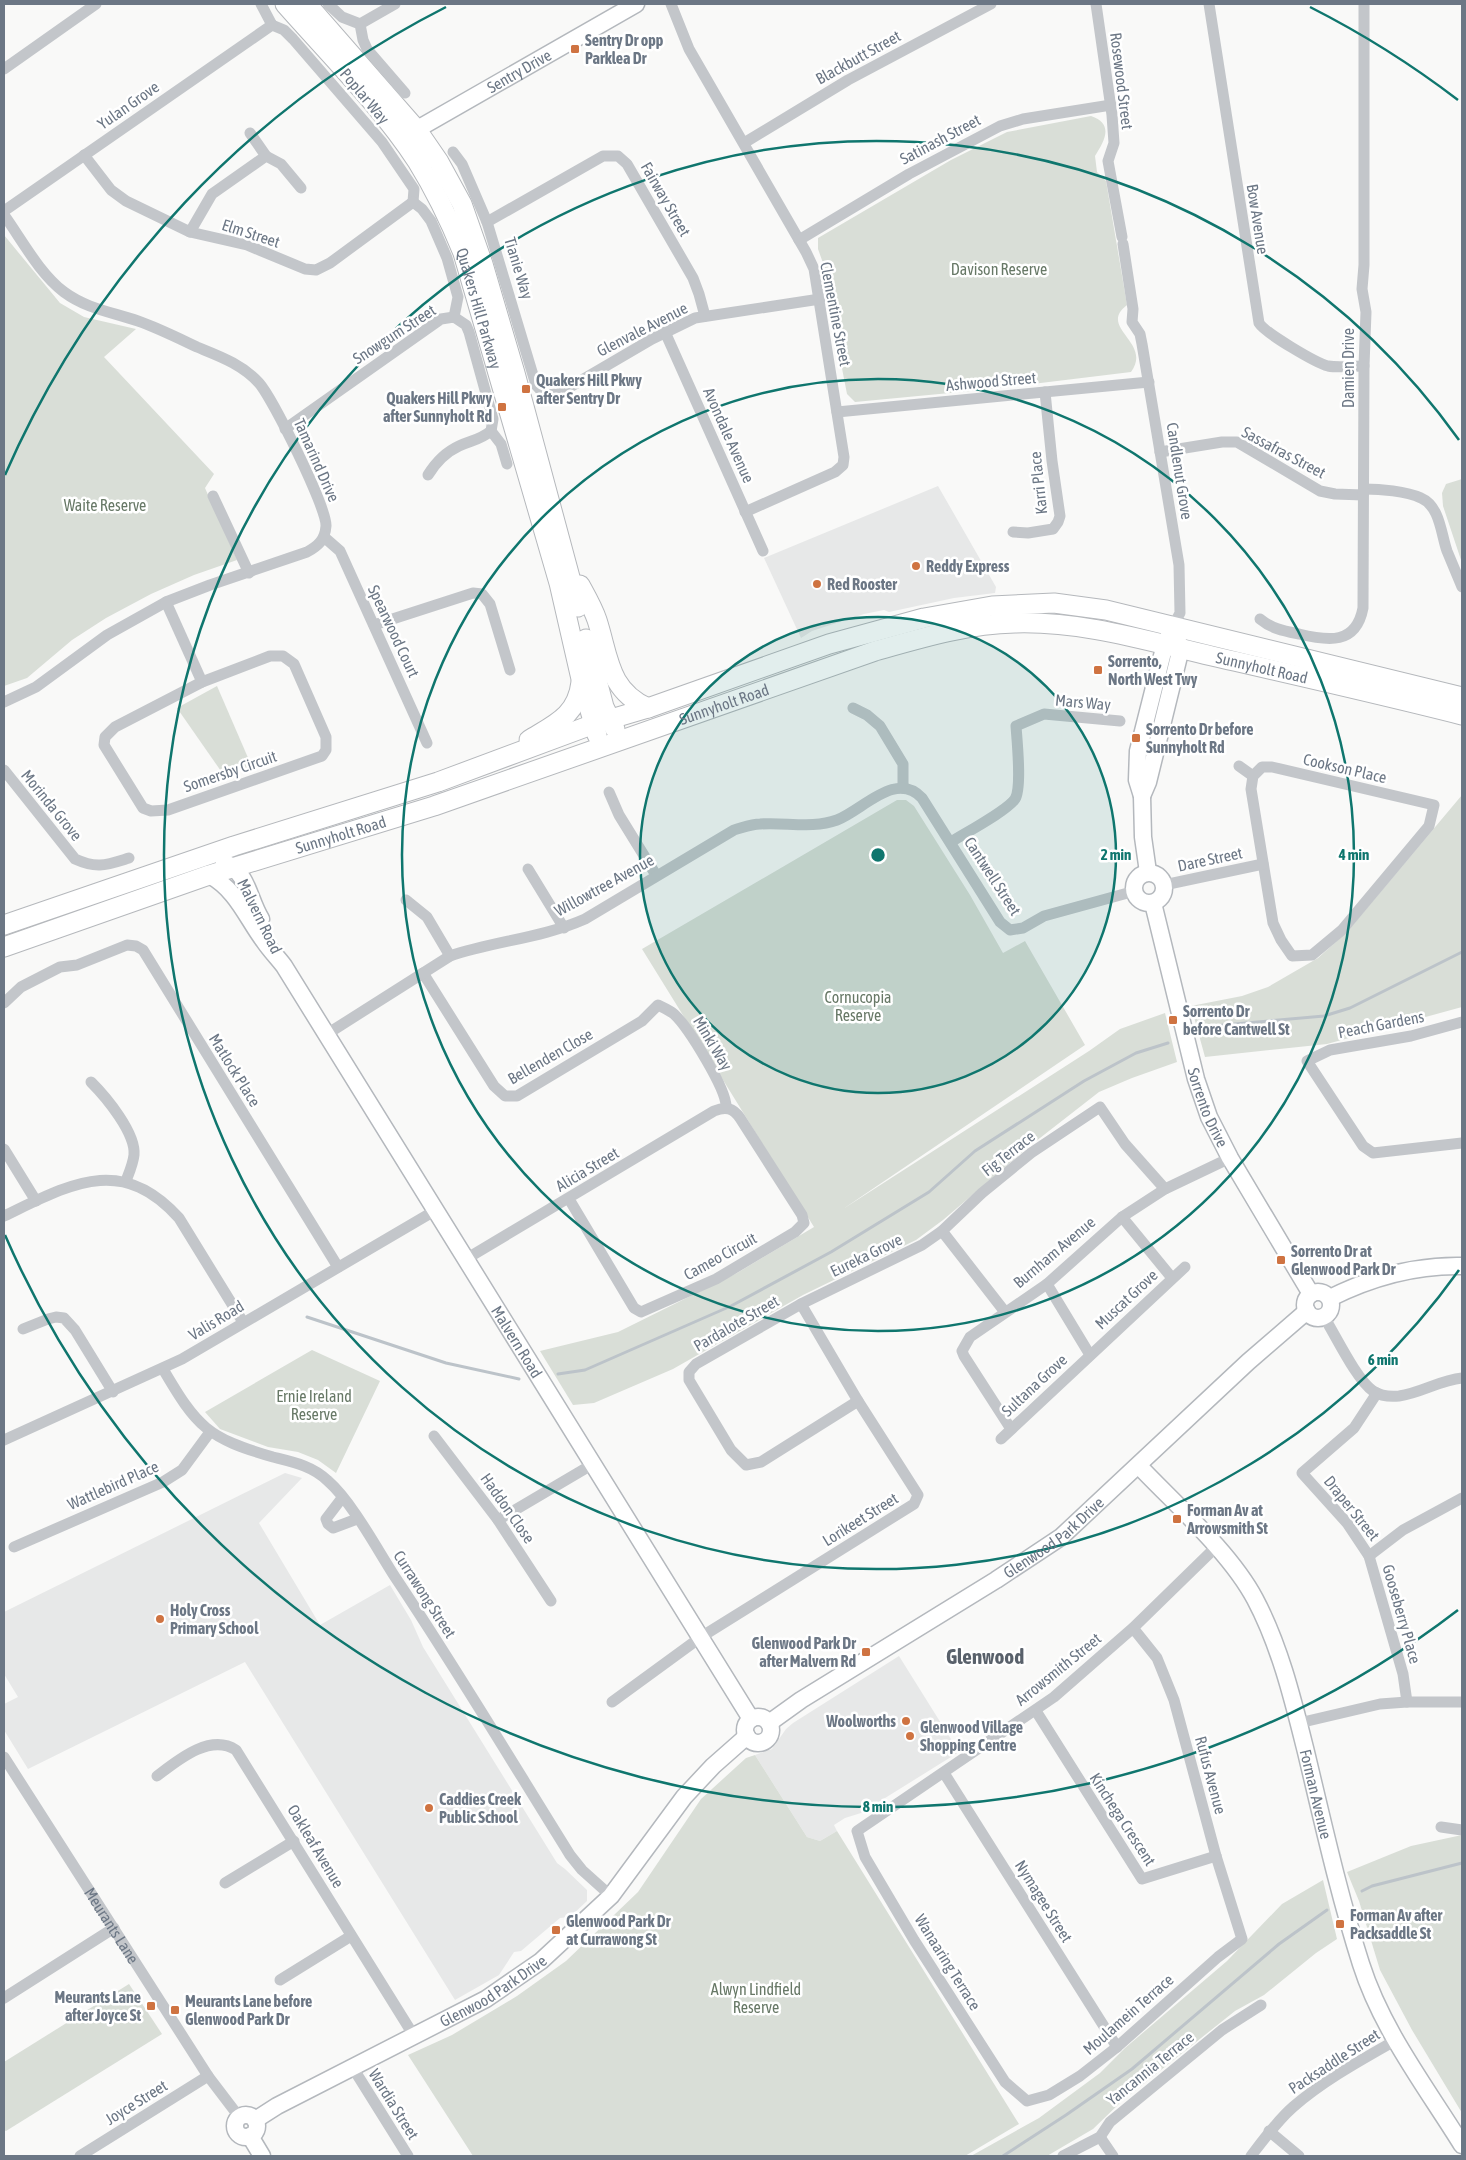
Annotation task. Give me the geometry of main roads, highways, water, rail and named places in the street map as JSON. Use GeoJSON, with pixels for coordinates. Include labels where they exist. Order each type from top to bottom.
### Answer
{"type":"FeatureCollection","features":[{"type":"Feature","properties":{"kind":"main road","name":"Quakers Hill Parkway"},"geometry":{"type":"LineString","coordinates":[[285,4],[409,135],[439,162],[451,182],[473,232],[515,373],[566,557],[592,667],[602,722],[601,748]]}},
{"type":"Feature","properties":{"kind":"main road","name":"Quakers Hill Parkway"},"geometry":{"type":"LineString","coordinates":[[308,4],[409,135],[450,222],[462,253],[559,583],[581,679],[602,722],[623,740]]}},
{"type":"Feature","properties":{"kind":"main road"},"geometry":{"type":"LineString","coordinates":[[566,557],[597,620],[610,670],[626,693],[636,702],[648,708]]}},
{"type":"Feature","properties":{"kind":"main road","name":"Sunnyholt Road"},"geometry":{"type":"LineString","coordinates":[[4,925],[207,855],[374,804],[602,722],[648,708],[829,644],[924,618],[992,606],[1054,603],[1133,616],[1462,697]]}},
{"type":"Feature","properties":{"kind":"main road","name":"Sunnyholt Road"},"geometry":{"type":"LineString","coordinates":[[4,945],[209,875],[398,818],[875,651],[967,627],[1014,622],[1086,627],[1462,715]]}},
{"type":"Feature","properties":{"kind":"main road"},"geometry":{"type":"LineString","coordinates":[[496,761],[564,718],[577,702],[581,679]]}},
{"type":"Feature","properties":{"kind":"waterway"},"geometry":{"type":"LineString","coordinates":[[1200,1033],[1223,1025],[1324,1016],[1350,1008],[1462,952]]}},
{"type":"Feature","properties":{"kind":"waterway"},"geometry":{"type":"LineString","coordinates":[[558,1374],[585,1370],[731,1306],[831,1252],[929,1192],[975,1151],[1084,1081],[1136,1053],[1168,1043]]}},
{"type":"Feature","properties":{"kind":"waterway"},"geometry":{"type":"LineString","coordinates":[[307,1317],[446,1363],[519,1379]]}},
{"type":"Feature","properties":{"kind":"waterway"},"geometry":{"type":"LineString","coordinates":[[1362,1891],[1372,1886],[1462,1863]]}},
{"type":"Feature","properties":{"kind":"waterway"},"geometry":{"type":"LineString","coordinates":[[1003,2156],[1132,2069],[1279,1944],[1327,1910]]}},
{"type":"Feature","properties":{"kind":"place","name":"Sentry Dr opp Parklea Dr"},"geometry":{"type":"Point","coordinates":[575,49]}},
{"type":"Feature","properties":{"kind":"place","name":"Quakers Hill Pkwy after Sentry Dr"},"geometry":{"type":"Point","coordinates":[526,389]}},
{"type":"Feature","properties":{"kind":"place","name":"Quakers Hill Pkwy after Sunnyholt Rd"},"geometry":{"type":"Point","coordinates":[502,407]}},
{"type":"Feature","properties":{"kind":"place","name":"Reddy Express"},"geometry":{"type":"Point","coordinates":[916,566]}},
{"type":"Feature","properties":{"kind":"place","name":"Red Rooster"},"geometry":{"type":"Point","coordinates":[817,584]}},
{"type":"Feature","properties":{"kind":"place","name":"Sorrento, North West Twy"},"geometry":{"type":"Point","coordinates":[1098,670]}},
{"type":"Feature","properties":{"kind":"place","name":"Sorrento Dr before Sunnyholt Rd"},"geometry":{"type":"Point","coordinates":[1136,738]}},
{"type":"Feature","properties":{"kind":"place","name":"Sorrento Dr before Cantwell St"},"geometry":{"type":"Point","coordinates":[1173,1020]}},
{"type":"Feature","properties":{"kind":"place","name":"Sorrento Dr at Glenwood Park Dr"},"geometry":{"type":"Point","coordinates":[1281,1260]}},
{"type":"Feature","properties":{"kind":"place","name":"Forman Av at Arrowsmith St"},"geometry":{"type":"Point","coordinates":[1177,1519]}},
{"type":"Feature","properties":{"kind":"place","name":"Holy Cross Primary School"},"geometry":{"type":"Point","coordinates":[160,1619]}},
{"type":"Feature","properties":{"kind":"place","name":"Glenwood Park Dr after Malvern Rd"},"geometry":{"type":"Point","coordinates":[866,1652]}},
{"type":"Feature","properties":{"kind":"place","name":"Woolworths"},"geometry":{"type":"Point","coordinates":[906,1721]}},
{"type":"Feature","properties":{"kind":"place","name":"Glenwood Village Shopping Centre"},"geometry":{"type":"Point","coordinates":[910,1736]}},
{"type":"Feature","properties":{"kind":"place","name":"Caddies Creek Public School"},"geometry":{"type":"Point","coordinates":[429,1808]}},
{"type":"Feature","properties":{"kind":"place","name":"Forman Av after Packsaddle St"},"geometry":{"type":"Point","coordinates":[1340,1924]}},
{"type":"Feature","properties":{"kind":"place","name":"Glenwood Park Dr at Currawong St"},"geometry":{"type":"Point","coordinates":[556,1930]}},
{"type":"Feature","properties":{"kind":"place","name":"Meurants Lane after Joyce St"},"geometry":{"type":"Point","coordinates":[151,2006]}},
{"type":"Feature","properties":{"kind":"place","name":"Meurants Lane before Glenwood Park Dr"},"geometry":{"type":"Point","coordinates":[175,2010]}},
{"type":"Feature","properties":{"kind":"district","name":"Glenwood"},"geometry":{"type":"Point","coordinates":[985,1657]}},
{"type":"Feature","properties":{"kind":"park label","name":"Davison Reserve"},"geometry":{"type":"Point","coordinates":[999,269]}},
{"type":"Feature","properties":{"kind":"park label","name":"Waite Reserve"},"geometry":{"type":"Point","coordinates":[105,505]}},
{"type":"Feature","properties":{"kind":"park label","name":"Cornucopia Reserve"},"geometry":{"type":"Point","coordinates":[858,1006]}},
{"type":"Feature","properties":{"kind":"park label","name":"Ernie Ireland Reserve"},"geometry":{"type":"Point","coordinates":[314,1405]}},
{"type":"Feature","properties":{"kind":"park label","name":"Alwyn Lindfield Reserve"},"geometry":{"type":"Point","coordinates":[756,1998]}}]}
